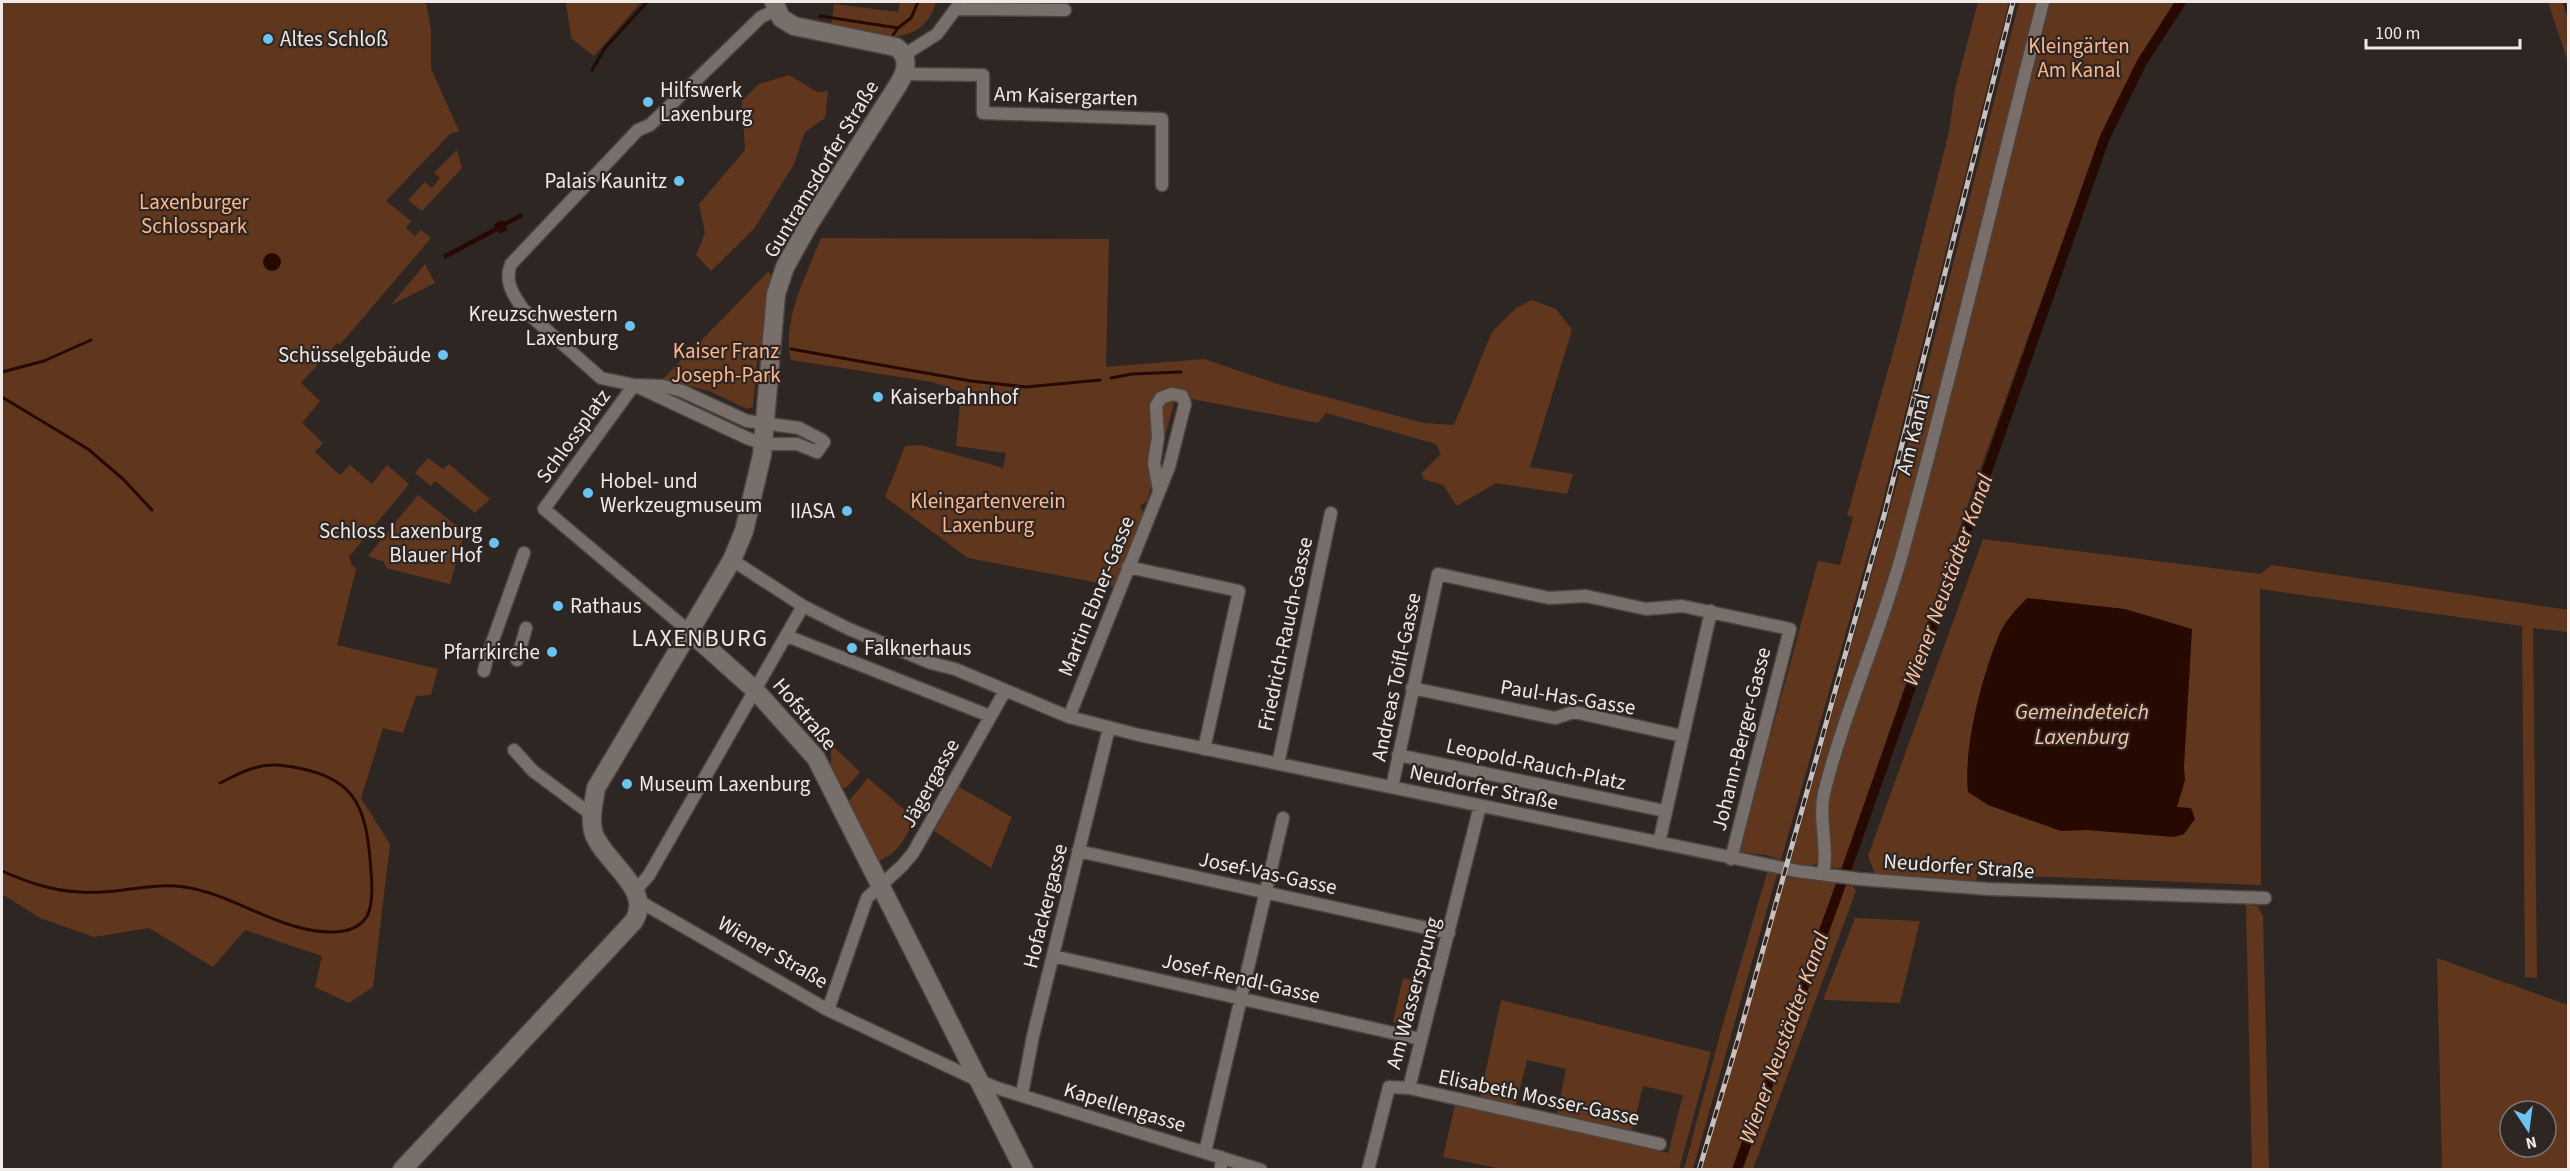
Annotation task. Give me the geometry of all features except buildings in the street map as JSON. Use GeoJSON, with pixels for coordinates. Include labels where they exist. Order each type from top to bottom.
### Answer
{"type":"FeatureCollection","features":[{"type":"Feature","properties":{"kind":"main road"},"geometry":{"type":"LineString","coordinates":[[775,6],[781,18],[794,26],[814,32],[890,44],[904,55]]}},
{"type":"Feature","properties":{"kind":"main road","name":"Guntramsdorfer Straße"},"geometry":{"type":"LineString","coordinates":[[592,815],[596,788],[732,560],[746,522],[764,444],[776,294],[785,267],[809,224],[905,74],[904,55]]}},
{"type":"Feature","properties":{"kind":"main road","name":"Hofstraße"},"geometry":{"type":"LineString","coordinates":[[690,632],[756,691],[816,758],[979,1080]]}},
{"type":"Feature","properties":{"kind":"main road","name":"Wiener Straße"},"geometry":{"type":"LineString","coordinates":[[592,815],[593,833],[637,896]]}},
{"type":"Feature","properties":{"kind":"main road"},"geometry":{"type":"LineString","coordinates":[[402,1170],[494,1070],[584,978],[634,921],[640,911],[637,896]]}},
{"type":"Feature","properties":{"kind":"main road"},"geometry":{"type":"LineString","coordinates":[[979,1080],[1024,1170]]}},
{"type":"Feature","properties":{"kind":"street","name":"Am Kanal"},"geometry":{"type":"LineString","coordinates":[[1829,875],[1825,863],[1822,826],[1824,794],[1849,711],[1904,549],[2043,2]]}},
{"type":"Feature","properties":{"kind":"street"},"geometry":{"type":"LineString","coordinates":[[904,55],[937,34],[959,5],[1065,10]]}},
{"type":"Feature","properties":{"kind":"street"},"geometry":{"type":"LineString","coordinates":[[634,386],[663,386],[682,391],[747,421],[805,430],[822,440],[823,447],[817,452],[797,444],[764,444],[634,386],[601,378],[523,309],[515,298],[508,279],[511,264],[638,130],[650,126],[775,6]]}},
{"type":"Feature","properties":{"kind":"street","name":"Am Kaisergarten"},"geometry":{"type":"LineString","coordinates":[[905,74],[983,75],[983,113],[1162,119],[1162,185]]}},
{"type":"Feature","properties":{"kind":"street","name":"Schlossplatz"},"geometry":{"type":"LineString","coordinates":[[544,509],[634,386]]}},
{"type":"Feature","properties":{"kind":"street","name":"Martin Ebner-Gasse"},"geometry":{"type":"LineString","coordinates":[[1069,717],[1169,466],[1185,404],[1182,396],[1172,394],[1161,398],[1156,406],[1158,437],[1154,463],[1159,490]]}},
{"type":"Feature","properties":{"kind":"street","name":"Hofstraße"},"geometry":{"type":"LineString","coordinates":[[544,509],[690,632]]}},
{"type":"Feature","properties":{"kind":"street","name":"Friedrich-Rauch-Gasse"},"geometry":{"type":"LineString","coordinates":[[1278,764],[1330,513]]}},
{"type":"Feature","properties":{"kind":"street"},"geometry":{"type":"LineString","coordinates":[[484,671],[524,554]]}},
{"type":"Feature","properties":{"kind":"street","name":"Neudorfer Straße"},"geometry":{"type":"LineString","coordinates":[[732,560],[803,606],[921,660],[955,669],[1069,717],[1204,749],[1731,859],[1829,875],[1988,890],[2265,898]]}},
{"type":"Feature","properties":{"kind":"street"},"geometry":{"type":"LineString","coordinates":[[1128,567],[1239,591],[1204,749]]}},
{"type":"Feature","properties":{"kind":"street","name":"Andreas Toifl-Gasse"},"geometry":{"type":"LineString","coordinates":[[1392,787],[1438,574],[1549,597],[1586,596],[1646,609],[1682,606],[1711,611]]}},
{"type":"Feature","properties":{"kind":"street"},"geometry":{"type":"LineString","coordinates":[[637,896],[803,606]]}},
{"type":"Feature","properties":{"kind":"street"},"geometry":{"type":"LineString","coordinates":[[1659,843],[1711,611]]}},
{"type":"Feature","properties":{"kind":"street","name":"Johann-Berger-Gasse"},"geometry":{"type":"LineString","coordinates":[[1711,611],[1790,629],[1731,859]]}},
{"type":"Feature","properties":{"kind":"street"},"geometry":{"type":"LineString","coordinates":[[517,660],[526,628]]}},
{"type":"Feature","properties":{"kind":"street"},"geometry":{"type":"LineString","coordinates":[[787,636],[990,716]]}},
{"type":"Feature","properties":{"kind":"street","name":"Paul-Has-Gasse"},"geometry":{"type":"LineString","coordinates":[[1412,688],[1555,718],[1574,712],[1682,736]]}},
{"type":"Feature","properties":{"kind":"street","name":"Jägergasse"},"geometry":{"type":"LineString","coordinates":[[828,1010],[867,898],[902,867],[913,853],[1005,691]]}},
{"type":"Feature","properties":{"kind":"street","name":"Hofackergasse"},"geometry":{"type":"LineString","coordinates":[[1022,1094],[1109,728]]}},
{"type":"Feature","properties":{"kind":"street"},"geometry":{"type":"LineString","coordinates":[[514,750],[533,771],[592,815]]}},
{"type":"Feature","properties":{"kind":"street","name":"Leopold-Rauch-Platz"},"geometry":{"type":"LineString","coordinates":[[1398,755],[1665,812]]}},
{"type":"Feature","properties":{"kind":"street","name":"Am Wassersprung"},"geometry":{"type":"LineString","coordinates":[[1368,1170],[1389,1087],[1409,1088],[1480,806]]}},
{"type":"Feature","properties":{"kind":"street"},"geometry":{"type":"LineString","coordinates":[[1205,1152],[1282,818]]}},
{"type":"Feature","properties":{"kind":"street","name":"Josef-Vas-Gasse"},"geometry":{"type":"LineString","coordinates":[[1078,851],[1449,933]]}},
{"type":"Feature","properties":{"kind":"street","name":"Wiener Straße"},"geometry":{"type":"LineString","coordinates":[[637,896],[828,1010],[979,1080]]}},
{"type":"Feature","properties":{"kind":"street","name":"Josef-Rendl-Gasse"},"geometry":{"type":"LineString","coordinates":[[1053,956],[1420,1039]]}},
{"type":"Feature","properties":{"kind":"street","name":"Kapellengasse"},"geometry":{"type":"LineString","coordinates":[[979,1080],[1205,1152],[1221,1163],[1261,1170]]}},
{"type":"Feature","properties":{"kind":"street","name":"Elisabeth Mosser-Gasse"},"geometry":{"type":"LineString","coordinates":[[1409,1088],[1660,1144]]}},
{"type":"Feature","properties":{"kind":"green space","name":"Laxenburger Schlosspark"},"geometry":{"type":"Polygon","coordinates":[[[2,2],[426,2],[431,30],[431,69],[459,131],[450,134],[386,201],[411,221],[406,228],[415,236],[421,230],[431,238],[345,339],[339,345],[337,343],[301,383],[320,401],[302,423],[323,443],[315,452],[340,475],[350,465],[372,484],[387,465],[409,484],[349,557],[356,569],[337,645],[438,669],[431,695],[416,696],[403,733],[383,728],[361,798],[390,844],[373,987],[349,1003],[315,987],[322,956],[245,930],[213,967],[149,928],[94,937],[40,918],[2,894],[2,2]]]}},
{"type":"Feature","properties":{"kind":"green space"},"geometry":{"type":"Polygon","coordinates":[[[566,2],[641,2],[594,56],[571,38],[566,2]]]}},
{"type":"Feature","properties":{"kind":"green space"},"geometry":{"type":"Polygon","coordinates":[[[900,2],[936,2],[929,18],[919,28],[907,34],[878,36],[831,27],[834,4],[898,12],[900,2]]]}},
{"type":"Feature","properties":{"kind":"green space"},"geometry":{"type":"Polygon","coordinates":[[[1978,2],[2009,2],[1878,520],[1781,860],[1766,855],[1739,852],[1818,561],[1840,565],[1853,517],[1847,516],[1900,327],[1949,132],[1955,89],[1978,2]]]}},
{"type":"Feature","properties":{"kind":"green space","name":"Kleingärten Am Kanal"},"geometry":{"type":"Polygon","coordinates":[[[2019,2],[2174,2],[2138,60],[2100,137],[1975,484],[1842,868],[1829,867],[1821,855],[1816,864],[1805,867],[1790,863],[1907,447],[2019,2]]]}},
{"type":"Feature","properties":{"kind":"green space"},"geometry":{"type":"Polygon","coordinates":[[[2548,2],[2562,2],[2568,19],[2568,62],[2548,2]]]}},
{"type":"Feature","properties":{"kind":"green space"},"geometry":{"type":"Polygon","coordinates":[[[789,75],[817,92],[828,91],[825,118],[805,132],[794,164],[754,229],[711,271],[696,255],[705,233],[699,204],[745,150],[742,101],[759,84],[789,75]]]}},
{"type":"Feature","properties":{"kind":"green space"},"geometry":{"type":"Polygon","coordinates":[[[457,150],[462,168],[422,211],[408,200],[425,182],[432,188],[440,178],[434,173],[457,150]]]}},
{"type":"Feature","properties":{"kind":"green space","name":"Kleingartenverein Laxenburg"},"geometry":{"type":"Polygon","coordinates":[[[821,238],[1109,239],[1106,367],[1204,359],[1281,385],[1424,423],[1454,425],[1492,332],[1516,308],[1532,300],[1556,309],[1572,330],[1530,467],[1573,474],[1567,494],[1496,483],[1457,506],[1443,485],[1423,479],[1422,473],[1441,454],[1436,444],[1326,413],[1318,423],[1176,396],[1147,501],[1140,506],[1143,513],[1114,586],[968,558],[885,497],[905,446],[921,445],[1003,468],[1006,453],[956,446],[961,392],[932,382],[791,360],[789,346],[792,314],[821,238]]]}},
{"type":"Feature","properties":{"kind":"green space"},"geometry":{"type":"Polygon","coordinates":[[[425,264],[435,283],[391,305],[425,264]]]}},
{"type":"Feature","properties":{"kind":"green space","name":"Kaiser Franz Joseph-Park"},"geometry":{"type":"Polygon","coordinates":[[[768,272],[774,277],[764,312],[761,354],[757,361],[753,407],[747,409],[709,391],[663,379],[684,357],[687,360],[700,347],[698,344],[768,272]]]}},
{"type":"Feature","properties":{"kind":"green space"},"geometry":{"type":"Polygon","coordinates":[[[428,458],[443,469],[449,464],[490,499],[475,513],[435,481],[431,486],[415,473],[428,458]]]}},
{"type":"Feature","properties":{"kind":"green space"},"geometry":{"type":"Polygon","coordinates":[[[418,495],[465,532],[450,584],[386,568],[384,562],[368,556],[418,495]]]}},
{"type":"Feature","properties":{"kind":"green space"},"geometry":{"type":"Polygon","coordinates":[[[1983,539],[2260,574],[2272,565],[2568,610],[2568,632],[2533,628],[2537,978],[2525,977],[2522,626],[2260,589],[2261,885],[2023,876],[2023,874],[1978,872],[1976,883],[1972,883],[1875,874],[1868,856],[1983,539]]]}},
{"type":"Feature","properties":{"kind":"green space"},"geometry":{"type":"Polygon","coordinates":[[[821,735],[860,772],[846,788],[840,787],[831,769],[831,751],[821,735]]]}},
{"type":"Feature","properties":{"kind":"green space"},"geometry":{"type":"Polygon","coordinates":[[[868,778],[915,819],[904,840],[895,851],[874,862],[848,802],[868,778]]]}},
{"type":"Feature","properties":{"kind":"green space"},"geometry":{"type":"Polygon","coordinates":[[[959,787],[1012,817],[991,868],[934,831],[959,787]]]}},
{"type":"Feature","properties":{"kind":"green space"},"geometry":{"type":"Polygon","coordinates":[[[1767,873],[1777,874],[1693,1169],[1684,1169],[1722,1027],[1767,873]]]}},
{"type":"Feature","properties":{"kind":"green space"},"geometry":{"type":"Polygon","coordinates":[[[1786,877],[1852,885],[1856,891],[1753,1169],[1702,1170],[1786,877]]]}},
{"type":"Feature","properties":{"kind":"green space"},"geometry":{"type":"Polygon","coordinates":[[[2246,905],[2258,906],[2263,916],[2269,1169],[2252,1169],[2246,905]]]}},
{"type":"Feature","properties":{"kind":"green space"},"geometry":{"type":"Polygon","coordinates":[[[1855,918],[1920,921],[1900,1003],[1823,1000],[1855,918]]]}},
{"type":"Feature","properties":{"kind":"green space"},"geometry":{"type":"Polygon","coordinates":[[[2437,958],[2568,1005],[2568,1169],[2442,1169],[2437,958]]]}},
{"type":"Feature","properties":{"kind":"green space"},"geometry":{"type":"Polygon","coordinates":[[[1403,978],[1423,983],[1414,1023],[1406,1026],[1393,1022],[1403,978]]]}},
{"type":"Feature","properties":{"kind":"green space"},"geometry":{"type":"Polygon","coordinates":[[[1501,1000],[1711,1052],[1679,1169],[1502,1169],[1443,1157],[1455,1105],[1668,1153],[1683,1095],[1643,1086],[1632,1131],[1557,1114],[1566,1069],[1527,1060],[1516,1105],[1480,1098],[1501,1000]]]}},
{"type":"Feature","properties":{"kind":"water"},"geometry":{"type":"Polygon","coordinates":[[[521,213],[523,217],[506,226],[507,230],[500,234],[498,231],[445,259],[443,255],[495,227],[494,224],[502,220],[504,222],[521,213]]]}},
{"type":"Feature","properties":{"kind":"water"},"geometry":{"type":"Polygon","coordinates":[[[272,253],[278,256],[281,262],[278,268],[272,271],[266,268],[263,262],[266,256],[272,253]]]}},
{"type":"Feature","properties":{"kind":"water","name":"Gemeindeteich Laxenburg"},"geometry":{"type":"Polygon","coordinates":[[[2027,598],[2125,609],[2192,629],[2185,780],[2177,807],[2191,808],[2195,819],[2184,834],[2174,837],[2086,830],[2061,831],[1988,805],[1968,792],[1967,774],[1971,734],[1986,671],[2002,630],[2027,598]]]}},
{"type":"Feature","properties":{"kind":"waterway"},"geometry":{"type":"LineString","coordinates":[[592,70],[605,48],[647,2]]}},
{"type":"Feature","properties":{"kind":"waterway"},"geometry":{"type":"LineString","coordinates":[[820,16],[898,28],[911,18],[918,2]]}},
{"type":"Feature","properties":{"kind":"waterway","name":"Wiener Neustädter Kanal"},"geometry":{"type":"LineString","coordinates":[[1737,1170],[1848,865],[2105,137],[2142,62],[2181,2]]}},
{"type":"Feature","properties":{"kind":"waterway"},"geometry":{"type":"LineString","coordinates":[[893,35],[898,28]]}},
{"type":"Feature","properties":{"kind":"waterway"},"geometry":{"type":"LineString","coordinates":[[2,372],[44,361],[91,340]]}},
{"type":"Feature","properties":{"kind":"waterway"},"geometry":{"type":"LineString","coordinates":[[791,349],[971,381],[1026,387],[1100,380]]}},
{"type":"Feature","properties":{"kind":"waterway"},"geometry":{"type":"LineString","coordinates":[[1111,378],[1132,374],[1181,372]]}},
{"type":"Feature","properties":{"kind":"waterway"},"geometry":{"type":"LineString","coordinates":[[2,397],[88,449],[123,479],[152,510]]}},
{"type":"Feature","properties":{"kind":"waterway"},"geometry":{"type":"LineString","coordinates":[[2,871],[40,885],[70,891],[106,892],[158,886],[184,887],[222,897],[296,927],[316,931],[345,931],[364,920],[372,895],[368,839],[360,809],[344,787],[317,773],[276,765],[250,769],[220,783]]}},
{"type":"Feature","properties":{"kind":"railway"},"geometry":{"type":"LineString","coordinates":[[1699,1170],[1737,1043],[1885,512],[2013,2]]}},
{"type":"Feature","properties":{"kind":"place","name":"Altes Schloß"},"geometry":{"type":"Point","coordinates":[268,39]}},
{"type":"Feature","properties":{"kind":"place","name":"Hilfswerk Laxenburg"},"geometry":{"type":"Point","coordinates":[648,102]}},
{"type":"Feature","properties":{"kind":"place","name":"Palais Kaunitz"},"geometry":{"type":"Point","coordinates":[679,181]}},
{"type":"Feature","properties":{"kind":"place","name":"Kreuzschwestern Laxenburg"},"geometry":{"type":"Point","coordinates":[630,326]}},
{"type":"Feature","properties":{"kind":"place","name":"Schüsselgebäude"},"geometry":{"type":"Point","coordinates":[443,355]}},
{"type":"Feature","properties":{"kind":"place","name":"Kaiserbahnhof"},"geometry":{"type":"Point","coordinates":[878,397]}},
{"type":"Feature","properties":{"kind":"place","name":"Hobel- und Werkzeugmuseum"},"geometry":{"type":"Point","coordinates":[588,493]}},
{"type":"Feature","properties":{"kind":"place","name":"IIASA"},"geometry":{"type":"Point","coordinates":[847,511]}},
{"type":"Feature","properties":{"kind":"place","name":"Schloss Laxenburg Blauer Hof"},"geometry":{"type":"Point","coordinates":[494,543]}},
{"type":"Feature","properties":{"kind":"place","name":"Rathaus"},"geometry":{"type":"Point","coordinates":[558,606]}},
{"type":"Feature","properties":{"kind":"place","name":"Falknerhaus"},"geometry":{"type":"Point","coordinates":[852,648]}},
{"type":"Feature","properties":{"kind":"place","name":"Pfarrkirche"},"geometry":{"type":"Point","coordinates":[552,652]}},
{"type":"Feature","properties":{"kind":"place","name":"Museum Laxenburg"},"geometry":{"type":"Point","coordinates":[627,784]}},
{"type":"Feature","properties":{"kind":"district","name":"LAXENBURG"},"geometry":{"type":"Point","coordinates":[700,638]}}]}
